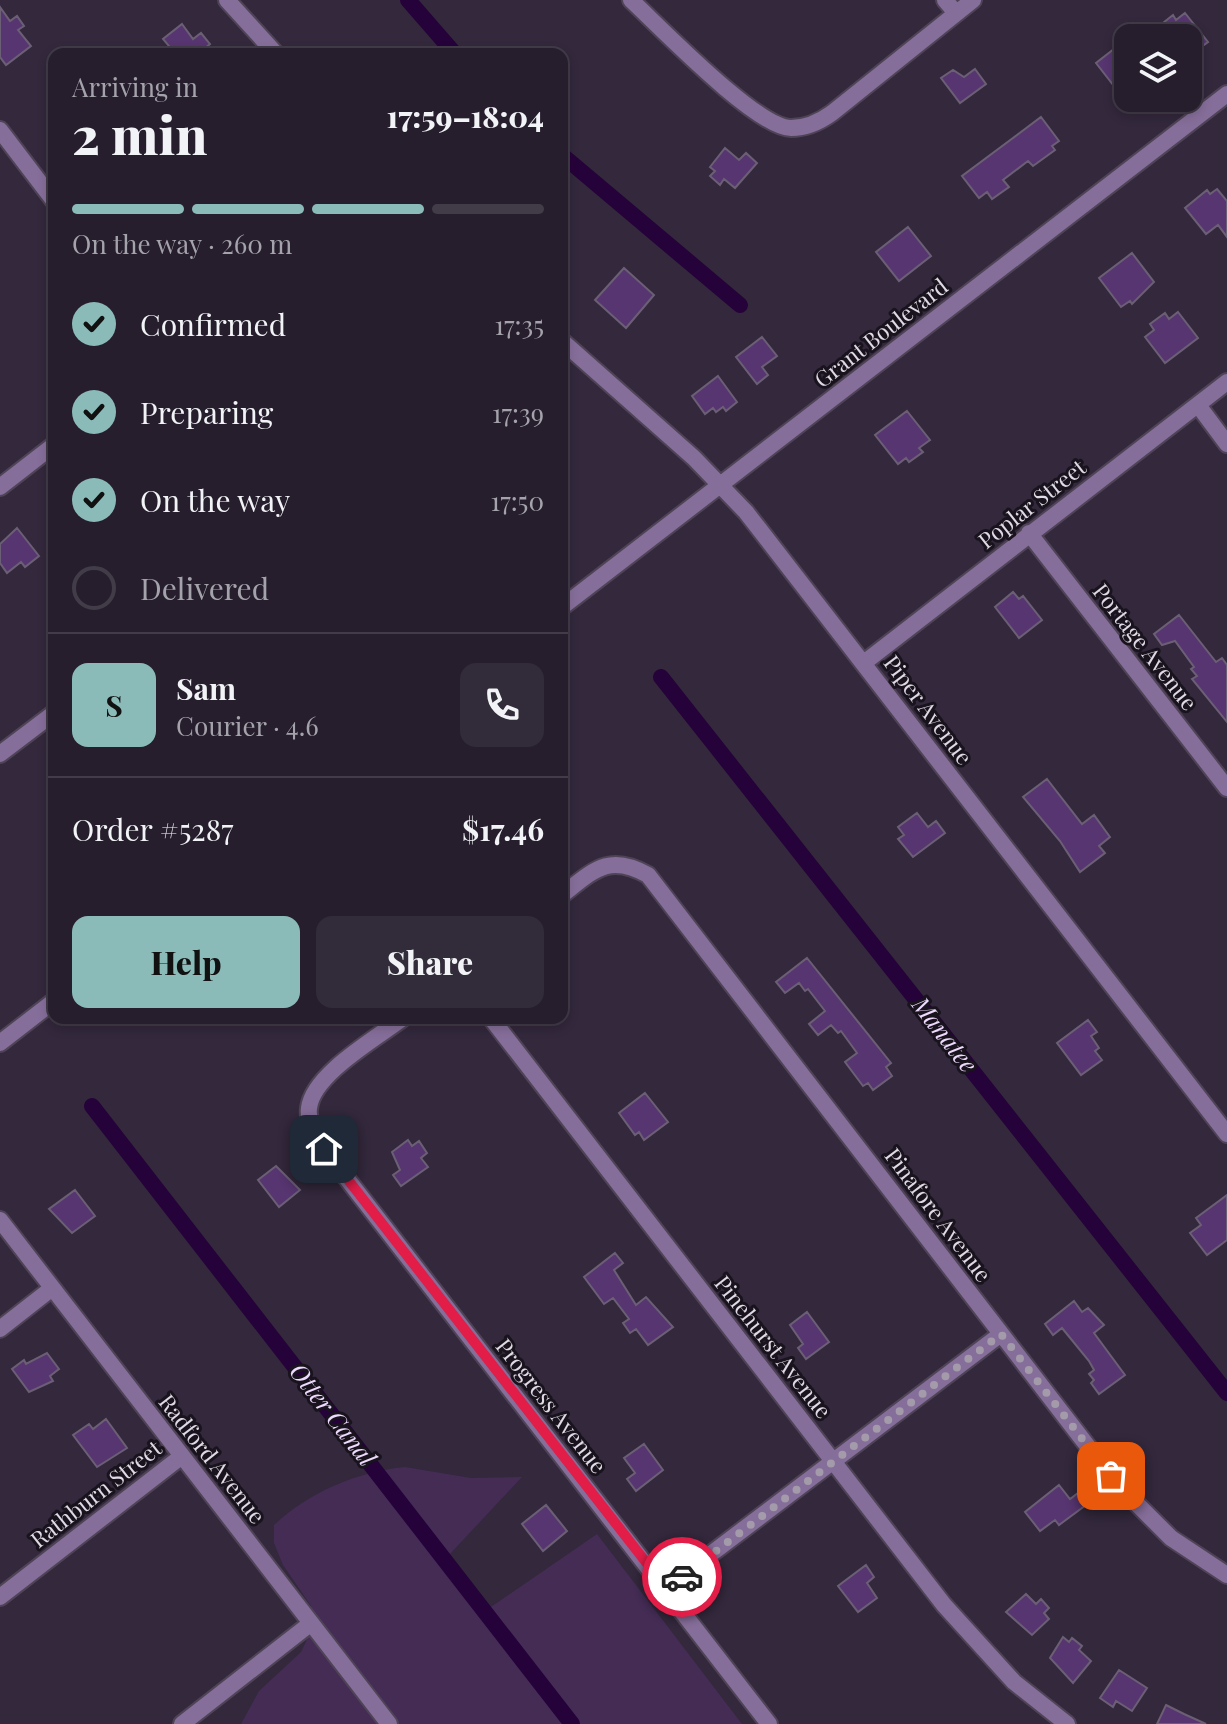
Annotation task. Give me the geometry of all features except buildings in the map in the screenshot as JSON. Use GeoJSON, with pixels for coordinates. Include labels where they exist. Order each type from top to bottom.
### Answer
{"type":"FeatureCollection","features":[{"type":"Feature","properties":{"kind":"street"},"geometry":{"type":"LineString","coordinates":[[227,0],[271,48]]}},
{"type":"Feature","properties":{"kind":"street"},"geometry":{"type":"LineString","coordinates":[[631,0],[739,100],[773,123],[791,128],[819,122],[832,113],[950,6],[973,0]]}},
{"type":"Feature","properties":{"kind":"street","name":"Grant Boulevard"},"geometry":{"type":"LineString","coordinates":[[568,602],[1227,94]]}},
{"type":"Feature","properties":{"kind":"street"},"geometry":{"type":"LineString","coordinates":[[0,130],[48,193]]}},
{"type":"Feature","properties":{"kind":"street","name":"Piper Avenue"},"geometry":{"type":"LineString","coordinates":[[568,346],[721,485],[865,662],[1227,1134]]}},
{"type":"Feature","properties":{"kind":"street","name":"Poplar Street"},"geometry":{"type":"LineString","coordinates":[[865,662],[1227,382]]}},
{"type":"Feature","properties":{"kind":"street"},"geometry":{"type":"LineString","coordinates":[[1198,405],[1227,444]]}},
{"type":"Feature","properties":{"kind":"street"},"geometry":{"type":"LineString","coordinates":[[2,483],[48,449]]}},
{"type":"Feature","properties":{"kind":"street","name":"Portage Avenue"},"geometry":{"type":"LineString","coordinates":[[1029,533],[1227,788]]}},
{"type":"Feature","properties":{"kind":"street"},"geometry":{"type":"LineString","coordinates":[[0,754],[48,718]]}},
{"type":"Feature","properties":{"kind":"street","name":"Pinafore Avenue"},"geometry":{"type":"LineString","coordinates":[[568,891],[610,864],[631,866],[648,875],[1001,1334],[1144,1514],[1189,1552],[1227,1575]]}},
{"type":"Feature","properties":{"kind":"street"},"geometry":{"type":"LineString","coordinates":[[0,1043],[48,1006]]}},
{"type":"Feature","properties":{"kind":"street","name":"Progress Avenue"},"geometry":{"type":"LineString","coordinates":[[395,1024],[325,1077],[314,1090],[308,1110],[312,1128],[324,1149],[769,1724]]}},
{"type":"Feature","properties":{"kind":"street","name":"Pinehurst Avenue"},"geometry":{"type":"LineString","coordinates":[[496,1024],[980,1648],[1033,1699],[1067,1724]]}},
{"type":"Feature","properties":{"kind":"street","name":"Radford Avenue"},"geometry":{"type":"LineString","coordinates":[[0,1220],[389,1724]]}},
{"type":"Feature","properties":{"kind":"street"},"geometry":{"type":"LineString","coordinates":[[0,1329],[51,1289]]}},
{"type":"Feature","properties":{"kind":"street"},"geometry":{"type":"LineString","coordinates":[[666,1588],[1001,1334]]}},
{"type":"Feature","properties":{"kind":"street","name":"Rathburn Street"},"geometry":{"type":"LineString","coordinates":[[0,1597],[182,1456]]}},
{"type":"Feature","properties":{"kind":"street"},"geometry":{"type":"LineString","coordinates":[[182,1724],[310,1624]]}},
{"type":"Feature","properties":{"kind":"shaded area"},"geometry":{"type":"Polygon","coordinates":[[[405,1467],[471,1478],[522,1477],[449,1555],[488,1609],[597,1534],[742,1724],[241,1724],[259,1691],[301,1652],[312,1629],[311,1606],[283,1565],[274,1543],[274,1525],[318,1493],[352,1479],[405,1467]]]}},
{"type":"Feature","properties":{"kind":"waterway"},"geometry":{"type":"LineString","coordinates":[[408,0],[450,48]]}},
{"type":"Feature","properties":{"kind":"waterway"},"geometry":{"type":"LineString","coordinates":[[568,160],[740,305]]}},
{"type":"Feature","properties":{"kind":"waterway","name":"Manatee"},"geometry":{"type":"LineString","coordinates":[[661,677],[1227,1393]]}},
{"type":"Feature","properties":{"kind":"waterway","name":"Otter Canal"},"geometry":{"type":"LineString","coordinates":[[92,1106],[572,1724]]}},
{"type":"Feature","properties":{"kind":"way so far"},"geometry":{"type":"LineString","coordinates":[[682,1577],[1001,1334],[1111,1476]]}},
{"type":"Feature","properties":{"kind":"route"},"geometry":{"type":"LineString","coordinates":[[324,1149],[666,1588],[682,1577]]}}]}
